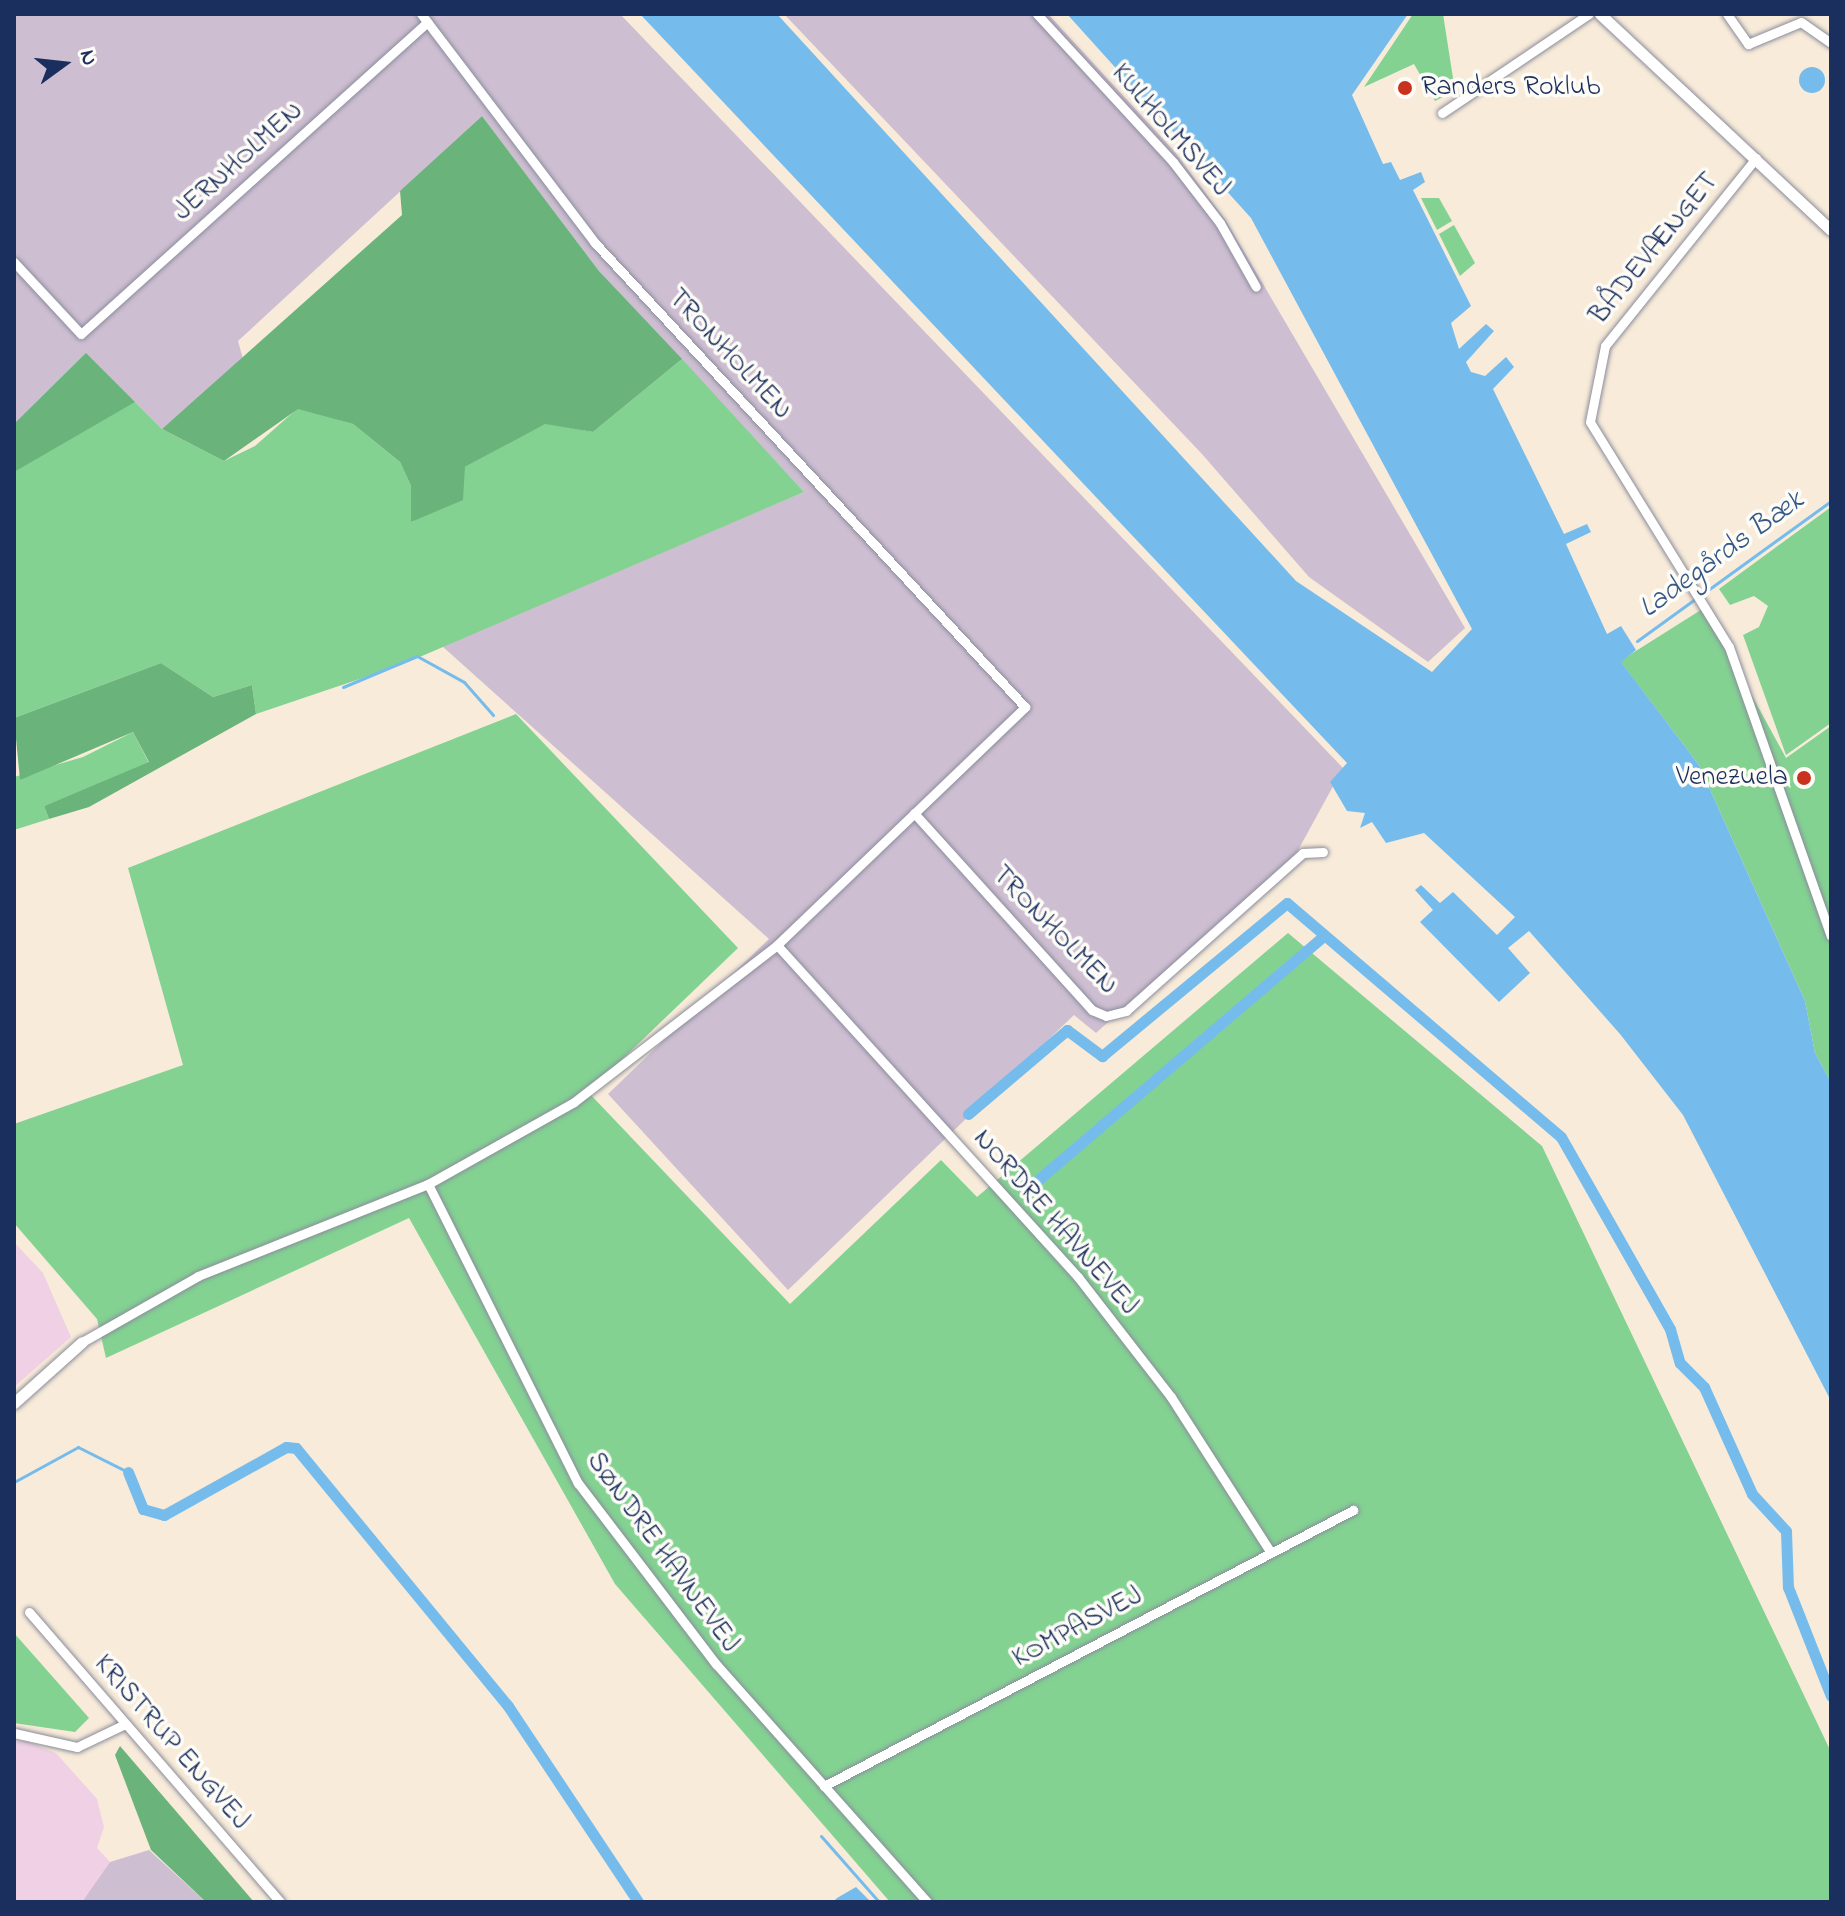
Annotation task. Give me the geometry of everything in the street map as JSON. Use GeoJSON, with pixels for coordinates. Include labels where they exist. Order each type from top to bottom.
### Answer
{"type":"FeatureCollection","features":[{"type":"Feature","properties":{"kind":"street","name":"KULHOLMSVEJ"},"geometry":{"type":"LineString","coordinates":[[1037,14],[1173,162],[1220,223],[1256,287]]}},
{"type":"Feature","properties":{"kind":"street"},"geometry":{"type":"LineString","coordinates":[[1442,113],[1589,14]]}},
{"type":"Feature","properties":{"kind":"street"},"geometry":{"type":"LineString","coordinates":[[1727,14],[1748,44],[1801,22],[1831,43]]}},
{"type":"Feature","properties":{"kind":"street"},"geometry":{"type":"LineString","coordinates":[[1602,15],[1831,230]]}},
{"type":"Feature","properties":{"kind":"street","name":"JERNHOLMEN"},"geometry":{"type":"LineString","coordinates":[[14,262],[81,334],[424,18]]}},
{"type":"Feature","properties":{"kind":"street","name":"TRONHOLMEN"},"geometry":{"type":"LineString","coordinates":[[424,18],[595,243],[1025,707],[914,813],[1092,1010],[1106,1016],[1126,1011],[1303,853],[1323,852]]}},
{"type":"Feature","properties":{"kind":"street","name":"BÅDEVÆNGET"},"geometry":{"type":"LineString","coordinates":[[1756,158],[1605,346],[1590,422],[1708,604],[1777,770],[1800,859],[1831,936]]}},
{"type":"Feature","properties":{"kind":"street"},"geometry":{"type":"LineString","coordinates":[[14,1403],[82,1342],[198,1276],[428,1184],[574,1102],[777,945],[914,813]]}},
{"type":"Feature","properties":{"kind":"street","name":"NORDRE HAVNEVEJ"},"geometry":{"type":"LineString","coordinates":[[777,945],[1078,1277],[1171,1397],[1271,1553]]}},
{"type":"Feature","properties":{"kind":"street","name":"SØNDRE HAVNEVEJ"},"geometry":{"type":"LineString","coordinates":[[428,1184],[578,1483],[716,1664],[927,1902]]}},
{"type":"Feature","properties":{"kind":"street","name":"KOMPASVEJ"},"geometry":{"type":"LineString","coordinates":[[824,1786],[1353,1510]]}},
{"type":"Feature","properties":{"kind":"street","name":"KRISTRUP ENGVEJ"},"geometry":{"type":"LineString","coordinates":[[29,1612],[280,1902]]}},
{"type":"Feature","properties":{"kind":"street"},"geometry":{"type":"LineString","coordinates":[[14,1733],[77,1747],[125,1724]]}},
{"type":"Feature","properties":{"kind":"shaded area"},"geometry":{"type":"Polygon","coordinates":[[[14,14],[620,14],[1343,768],[1296,854],[1096,1033],[1074,1015],[788,1290],[608,1094],[769,939],[442,646],[804,492],[599,271],[482,116],[238,341],[243,359],[162,429],[86,353],[14,424],[14,14]]]}},
{"type":"Feature","properties":{"kind":"shaded area"},"geometry":{"type":"Polygon","coordinates":[[[784,14],[1048,14],[1175,152],[1226,221],[1465,628],[1428,662],[1309,577],[1202,454],[784,14]]]}},
{"type":"Feature","properties":{"kind":"shaded area"},"geometry":{"type":"Polygon","coordinates":[[[14,1242],[43,1273],[71,1337],[14,1387],[14,1242]]]}},
{"type":"Feature","properties":{"kind":"shaded area"},"geometry":{"type":"Polygon","coordinates":[[[26,1741],[56,1753],[97,1799],[104,1827],[97,1848],[110,1862],[82,1902],[14,1902],[14,1742],[26,1741]]]}},
{"type":"Feature","properties":{"kind":"shaded area"},"geometry":{"type":"Polygon","coordinates":[[[149,1850],[206,1902],[82,1902],[110,1862],[149,1850]]]}},
{"type":"Feature","properties":{"kind":"green space"},"geometry":{"type":"Polygon","coordinates":[[[1413,14],[1443,14],[1455,91],[1435,101],[1414,64],[1364,87],[1413,14]]]}},
{"type":"Feature","properties":{"kind":"green space"},"geometry":{"type":"Polygon","coordinates":[[[482,116],[599,271],[682,359],[593,432],[545,424],[465,467],[463,500],[411,522],[411,486],[400,462],[353,424],[298,409],[224,461],[162,429],[402,215],[400,191],[482,116]]]}},
{"type":"Feature","properties":{"kind":"green space"},"geometry":{"type":"Polygon","coordinates":[[[1421,198],[1439,198],[1452,221],[1437,230],[1421,198]]]}},
{"type":"Feature","properties":{"kind":"green space"},"geometry":{"type":"Polygon","coordinates":[[[1454,225],[1475,263],[1460,276],[1439,234],[1454,225]]]}},
{"type":"Feature","properties":{"kind":"green space"},"geometry":{"type":"Polygon","coordinates":[[[86,353],[162,429],[224,461],[255,446],[298,408],[353,424],[400,462],[411,486],[412,522],[465,467],[545,423],[593,432],[682,359],[804,492],[401,665],[256,714],[252,685],[213,697],[161,663],[14,718],[14,424],[86,353]]]}},
{"type":"Feature","properties":{"kind":"green space"},"geometry":{"type":"Polygon","coordinates":[[[86,353],[135,402],[14,472],[14,424],[86,353]]]}},
{"type":"Feature","properties":{"kind":"green space"},"geometry":{"type":"Polygon","coordinates":[[[1831,507],[1831,723],[1786,755],[1743,635],[1759,627],[1768,606],[1754,596],[1730,605],[1719,589],[1831,507]]]}},
{"type":"Feature","properties":{"kind":"green space"},"geometry":{"type":"Polygon","coordinates":[[[1704,608],[1786,758],[1831,726],[1831,1082],[1815,1053],[1805,1001],[1699,765],[1620,661],[1704,608]]]}},
{"type":"Feature","properties":{"kind":"green space"},"geometry":{"type":"Polygon","coordinates":[[[161,663],[213,697],[252,685],[256,714],[89,807],[49,819],[44,806],[149,762],[133,732],[20,780],[14,718],[161,663]]]}},
{"type":"Feature","properties":{"kind":"green space"},"geometry":{"type":"Polygon","coordinates":[[[516,714],[738,948],[588,1092],[790,1304],[941,1160],[977,1197],[1288,933],[1542,1146],[1831,1752],[1831,1902],[890,1902],[615,1584],[409,1218],[106,1358],[97,1319],[14,1223],[14,1124],[183,1065],[128,868],[516,714]]]}},
{"type":"Feature","properties":{"kind":"green space"},"geometry":{"type":"Polygon","coordinates":[[[133,732],[149,763],[44,806],[49,819],[14,830],[14,777],[83,757],[133,732]]]}},
{"type":"Feature","properties":{"kind":"green space"},"geometry":{"type":"Polygon","coordinates":[[[14,1633],[89,1718],[75,1732],[14,1723],[14,1633]]]}},
{"type":"Feature","properties":{"kind":"green space"},"geometry":{"type":"Polygon","coordinates":[[[120,1746],[254,1902],[206,1902],[151,1850],[115,1755],[120,1746]]]}},
{"type":"Feature","properties":{"kind":"water"},"geometry":{"type":"Polygon","coordinates":[[[640,14],[777,14],[1296,581],[1432,672],[1472,629],[1251,218],[1067,14],[1408,14],[1352,95],[1383,164],[1391,162],[1400,180],[1421,172],[1425,182],[1413,190],[1471,306],[1451,323],[1459,349],[1486,324],[1494,331],[1466,362],[1471,372],[1485,376],[1506,357],[1514,367],[1493,389],[1564,534],[1587,524],[1591,532],[1566,544],[1607,634],[1621,626],[1636,650],[1621,662],[1699,765],[1805,1001],[1815,1053],[1831,1082],[1831,1401],[1683,1115],[1620,1034],[1529,931],[1508,948],[1530,973],[1499,1002],[1420,922],[1433,910],[1415,890],[1421,885],[1440,903],[1453,892],[1497,935],[1515,917],[1424,833],[1386,843],[1372,822],[1360,828],[1365,813],[1347,811],[1330,782],[1347,763],[640,14]]]}},
{"type":"Feature","properties":{"kind":"water"},"geometry":{"type":"Polygon","coordinates":[[[1812,67],[1821,71],[1825,80],[1821,89],[1812,93],[1803,89],[1799,80],[1803,71],[1812,67]]]}},
{"type":"Feature","properties":{"kind":"water"},"geometry":{"type":"Polygon","coordinates":[[[856,1887],[871,1902],[833,1902],[837,1898],[856,1887]]]}},
{"type":"Feature","properties":{"kind":"waterway","name":"Ladegårds Bæk"},"geometry":{"type":"LineString","coordinates":[[1701,595],[1831,501]]}},
{"type":"Feature","properties":{"kind":"waterway","name":"Ladegårds Bæk"},"geometry":{"type":"LineString","coordinates":[[1637,641],[1695,599]]}},
{"type":"Feature","properties":{"kind":"waterway"},"geometry":{"type":"LineString","coordinates":[[343,687],[417,656],[464,682],[493,715]]}},
{"type":"Feature","properties":{"kind":"waterway"},"geometry":{"type":"LineString","coordinates":[[968,1114],[1067,1030],[1102,1056],[1287,903],[1561,1137],[1670,1329],[1680,1363],[1704,1387],[1752,1494],[1786,1531],[1788,1587],[1831,1696]]}},
{"type":"Feature","properties":{"kind":"waterway"},"geometry":{"type":"LineString","coordinates":[[1032,1185],[1324,936]]}},
{"type":"Feature","properties":{"kind":"waterway"},"geometry":{"type":"LineString","coordinates":[[14,1482],[78,1447],[128,1472]]}},
{"type":"Feature","properties":{"kind":"waterway"},"geometry":{"type":"LineString","coordinates":[[128,1472],[143,1509],[164,1515],[286,1447],[296,1448],[508,1706],[638,1902]]}},
{"type":"Feature","properties":{"kind":"waterway"},"geometry":{"type":"LineString","coordinates":[[821,1836],[879,1902]]}},
{"type":"Feature","properties":{"kind":"place","name":"Randers Roklub"},"geometry":{"type":"Point","coordinates":[1405,88]}},
{"type":"Feature","properties":{"kind":"place","name":"Venezuela"},"geometry":{"type":"Point","coordinates":[1804,778]}}]}
